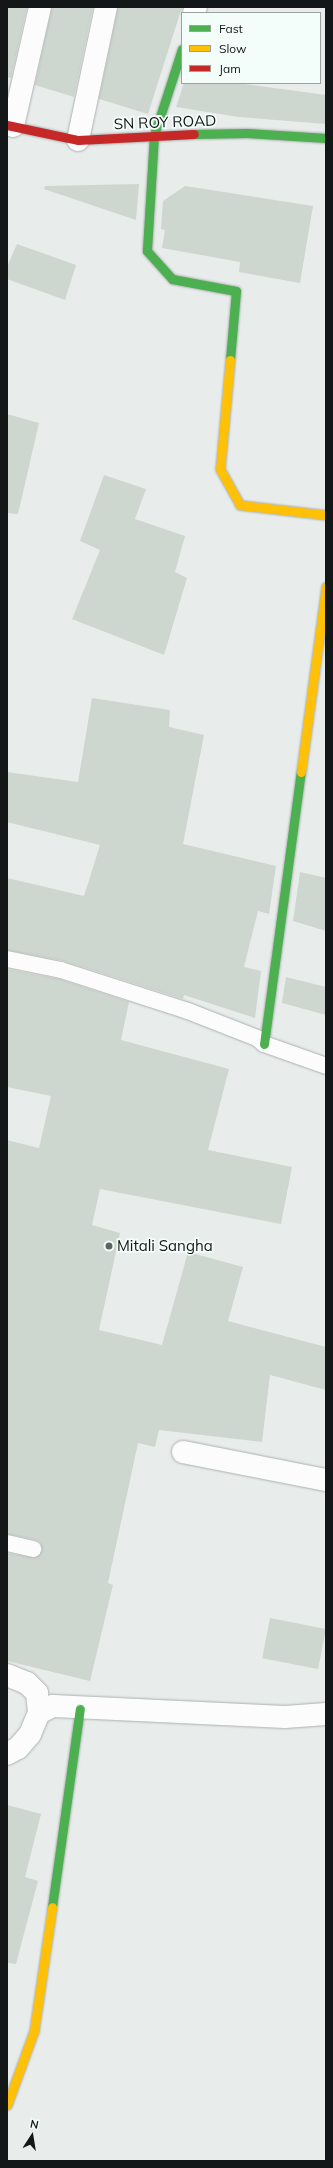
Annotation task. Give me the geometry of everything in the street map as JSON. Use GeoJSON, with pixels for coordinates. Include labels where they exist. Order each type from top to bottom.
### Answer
{"type":"FeatureCollection","features":[{"type":"Feature","properties":{"kind":"street"},"geometry":{"type":"LineString","coordinates":[[10,125],[40,7]]}},
{"type":"Feature","properties":{"kind":"street"},"geometry":{"type":"LineString","coordinates":[[78,140],[106,7]]}},
{"type":"Feature","properties":{"kind":"street"},"geometry":{"type":"LineString","coordinates":[[181,52],[154,135],[147,251],[172,279],[236,290],[220,469],[240,505],[326,515]]}},
{"type":"Feature","properties":{"kind":"street","name":"SN ROY ROAD"},"geometry":{"type":"LineString","coordinates":[[10,125],[78,140],[154,135],[247,133],[326,138]]}},
{"type":"Feature","properties":{"kind":"street"},"geometry":{"type":"LineString","coordinates":[[264,1044],[326,587]]}},
{"type":"Feature","properties":{"kind":"street"},"geometry":{"type":"LineString","coordinates":[[183,1452],[326,1480]]}},
{"type":"Feature","properties":{"kind":"street"},"geometry":{"type":"LineString","coordinates":[[7,1675],[26,1683],[37,1693],[39,1713],[26,1738],[18,1748],[7,1754]]}},
{"type":"Feature","properties":{"kind":"street"},"geometry":{"type":"LineString","coordinates":[[39,1713],[53,1706],[80,1709],[285,1717],[326,1714]]}},
{"type":"Feature","properties":{"kind":"street"},"geometry":{"type":"LineString","coordinates":[[7,2105],[34,2031],[80,1709]]}},
{"type":"Feature","properties":{"kind":"lane"},"geometry":{"type":"LineString","coordinates":[[7,959],[61,970],[188,1011],[257,1038],[264,1044],[326,1066]]}},
{"type":"Feature","properties":{"kind":"lane"},"geometry":{"type":"LineString","coordinates":[[7,1543],[33,1548]]}},
{"type":"Feature","properties":{"kind":"building"},"geometry":{"type":"Polygon","coordinates":[[[7,7],[27,7],[11,78],[7,77],[7,7]]]}},
{"type":"Feature","properties":{"kind":"building"},"geometry":{"type":"Polygon","coordinates":[[[52,7],[93,7],[74,97],[35,85],[52,7]]]}},
{"type":"Feature","properties":{"kind":"building"},"geometry":{"type":"Polygon","coordinates":[[[118,7],[182,7],[148,114],[99,99],[118,7]]]}},
{"type":"Feature","properties":{"kind":"building"},"geometry":{"type":"Polygon","coordinates":[[[184,84],[244,84],[326,95],[326,124],[239,117],[176,107],[184,84]]]}},
{"type":"Feature","properties":{"kind":"building"},"geometry":{"type":"Polygon","coordinates":[[[139,184],[136,220],[44,189],[45,186],[139,184]]]}},
{"type":"Feature","properties":{"kind":"building"},"geometry":{"type":"Polygon","coordinates":[[[185,186],[313,206],[300,283],[239,272],[240,262],[162,248],[165,230],[161,229],[163,201],[185,186]]]}},
{"type":"Feature","properties":{"kind":"building"},"geometry":{"type":"Polygon","coordinates":[[[17,244],[76,265],[65,300],[7,279],[7,267],[17,244]]]}},
{"type":"Feature","properties":{"kind":"building"},"geometry":{"type":"Polygon","coordinates":[[[7,414],[39,423],[18,514],[7,513],[7,414]]]}},
{"type":"Feature","properties":{"kind":"building"},"geometry":{"type":"Polygon","coordinates":[[[104,475],[146,489],[135,519],[185,536],[175,572],[187,578],[164,655],[72,619],[100,550],[80,541],[104,475]]]}},
{"type":"Feature","properties":{"kind":"building"},"geometry":{"type":"Polygon","coordinates":[[[92,698],[170,710],[169,727],[204,735],[183,844],[276,866],[269,914],[258,911],[244,967],[261,971],[255,1018],[184,995],[183,999],[64,961],[7,950],[7,878],[84,896],[100,845],[7,822],[7,772],[78,782],[92,698]]]}},
{"type":"Feature","properties":{"kind":"building"},"geometry":{"type":"Polygon","coordinates":[[[300,872],[326,878],[326,931],[293,921],[300,872]]]}},
{"type":"Feature","properties":{"kind":"building"},"geometry":{"type":"Polygon","coordinates":[[[7,969],[59,979],[129,1002],[121,1040],[229,1069],[208,1150],[292,1167],[281,1224],[100,1189],[92,1225],[120,1233],[99,1330],[162,1345],[188,1252],[243,1267],[228,1321],[326,1347],[326,1390],[270,1375],[262,1442],[159,1430],[155,1447],[138,1443],[108,1583],[113,1585],[90,1681],[7,1661],[7,1553],[35,1558],[42,1551],[40,1542],[36,1540],[7,1534],[7,1140],[39,1148],[51,1096],[7,1087],[7,969]]]}},
{"type":"Feature","properties":{"kind":"building"},"geometry":{"type":"Polygon","coordinates":[[[286,977],[326,987],[326,1015],[282,1003],[286,977]]]}},
{"type":"Feature","properties":{"kind":"building"},"geometry":{"type":"Polygon","coordinates":[[[270,1618],[326,1629],[318,1669],[262,1658],[270,1618]]]}},
{"type":"Feature","properties":{"kind":"building"},"geometry":{"type":"Polygon","coordinates":[[[7,1805],[41,1814],[25,1877],[38,1881],[16,1964],[7,1963],[7,1805]]]}},
{"type":"Feature","properties":{"kind":"traffic: fast"},"geometry":{"type":"LineString","coordinates":[[181,52],[154,135],[147,251],[172,279],[236,291],[230,360]]}},
{"type":"Feature","properties":{"kind":"traffic: fast"},"geometry":{"type":"LineString","coordinates":[[194,134],[247,133],[326,138]]}},
{"type":"Feature","properties":{"kind":"traffic: fast"},"geometry":{"type":"LineString","coordinates":[[264,1044],[301,772]]}},
{"type":"Feature","properties":{"kind":"traffic: fast"},"geometry":{"type":"LineString","coordinates":[[52,1907],[80,1709]]}},
{"type":"Feature","properties":{"kind":"traffic: slow"},"geometry":{"type":"LineString","coordinates":[[230,360],[220,469],[240,505],[326,515]]}},
{"type":"Feature","properties":{"kind":"traffic: slow"},"geometry":{"type":"LineString","coordinates":[[301,772],[326,587]]}},
{"type":"Feature","properties":{"kind":"traffic: slow"},"geometry":{"type":"LineString","coordinates":[[7,2105],[34,2031],[52,1907]]}},
{"type":"Feature","properties":{"kind":"traffic: jam"},"geometry":{"type":"LineString","coordinates":[[7,125],[78,140],[194,134]]}},
{"type":"Feature","properties":{"kind":"place","name":"Mitali Sangha"},"geometry":{"type":"Point","coordinates":[109,1246]}}]}
